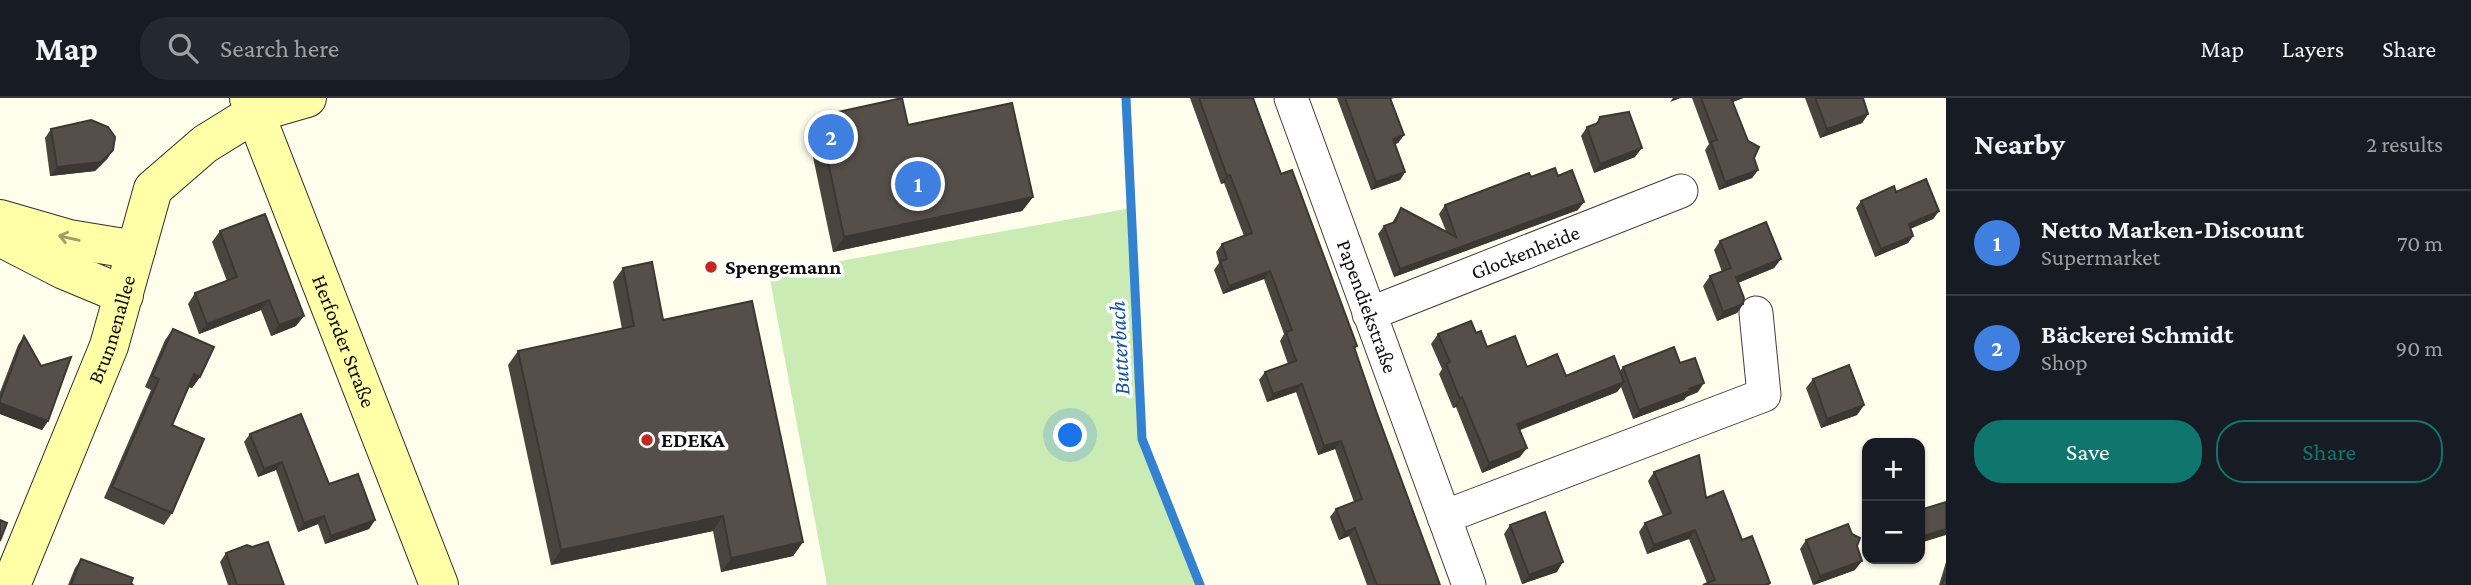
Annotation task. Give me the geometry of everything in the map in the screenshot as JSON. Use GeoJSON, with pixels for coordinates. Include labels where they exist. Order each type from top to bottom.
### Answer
{"type":"FeatureCollection","features":[{"type":"Feature","properties":{"kind":"main road","name":"Brunnenallee"},"geometry":{"type":"LineString","coordinates":[[11,585],[109,346],[153,189],[252,106],[307,98]]}},
{"type":"Feature","properties":{"kind":"main road","name":"Herforder Straße"},"geometry":{"type":"LineString","coordinates":[[252,106],[439,585]]}},
{"type":"Feature","properties":{"kind":"main road"},"geometry":{"type":"LineString","coordinates":[[0,219],[69,239],[136,250]]}},
{"type":"Feature","properties":{"kind":"main road"},"geometry":{"type":"LineString","coordinates":[[0,237],[64,270],[124,295]]}},
{"type":"Feature","properties":{"kind":"street","name":"Papendiekstraße"},"geometry":{"type":"LineString","coordinates":[[1291,98],[1469,585]]}},
{"type":"Feature","properties":{"kind":"street","name":"Glockenheide"},"geometry":{"type":"LineString","coordinates":[[1370,314],[1681,191]]}},
{"type":"Feature","properties":{"kind":"street"},"geometry":{"type":"LineString","coordinates":[[1444,517],[1764,395],[1756,313]]}},
{"type":"Feature","properties":{"kind":"green space"},"geometry":{"type":"Polygon","coordinates":[[[1131,208],[1140,442],[1205,585],[827,585],[769,274],[1131,208]]]}},
{"type":"Feature","properties":{"kind":"building"},"geometry":{"type":"Polygon","coordinates":[[[902,98],[908,125],[1012,103],[1033,197],[844,237],[824,143],[827,142],[823,123],[840,119],[838,112],[902,98]]]}},
{"type":"Feature","properties":{"kind":"building"},"geometry":{"type":"Polygon","coordinates":[[[1199,98],[1253,98],[1281,174],[1292,170],[1357,346],[1354,347],[1376,411],[1440,585],[1377,585],[1355,528],[1345,532],[1336,509],[1362,499],[1341,441],[1324,446],[1302,384],[1273,394],[1265,372],[1296,361],[1286,332],[1292,330],[1270,271],[1229,286],[1220,261],[1227,259],[1222,244],[1252,233],[1230,175],[1227,176],[1199,98]]]}},
{"type":"Feature","properties":{"kind":"building"},"geometry":{"type":"Polygon","coordinates":[[[1345,98],[1390,98],[1404,135],[1393,139],[1405,172],[1376,182],[1345,98]]]}},
{"type":"Feature","properties":{"kind":"building"},"geometry":{"type":"Polygon","coordinates":[[[1701,98],[1731,98],[1748,141],[1759,147],[1754,158],[1758,170],[1725,182],[1711,142],[1717,140],[1701,98]]]}},
{"type":"Feature","properties":{"kind":"building"},"geometry":{"type":"Polygon","coordinates":[[[1815,98],[1863,98],[1868,114],[1827,129],[1815,98]]]}},
{"type":"Feature","properties":{"kind":"building"},"geometry":{"type":"Polygon","coordinates":[[[1629,112],[1642,148],[1600,164],[1587,127],[1598,123],[1600,117],[1629,112]]]}},
{"type":"Feature","properties":{"kind":"building"},"geometry":{"type":"Polygon","coordinates":[[[91,120],[108,127],[115,137],[113,150],[101,162],[57,167],[51,129],[91,120]]]}},
{"type":"Feature","properties":{"kind":"building"},"geometry":{"type":"Polygon","coordinates":[[[1555,168],[1558,176],[1572,170],[1584,202],[1400,269],[1384,226],[1395,222],[1401,208],[1456,237],[1445,205],[1529,173],[1531,177],[1555,168]]]}},
{"type":"Feature","properties":{"kind":"building"},"geometry":{"type":"Polygon","coordinates":[[[1926,179],[1939,211],[1909,224],[1913,236],[1881,249],[1861,201],[1894,186],[1896,192],[1926,179]]]}},
{"type":"Feature","properties":{"kind":"building"},"geometry":{"type":"Polygon","coordinates":[[[265,214],[304,316],[279,325],[269,300],[207,324],[195,293],[237,277],[220,231],[265,214]]]}},
{"type":"Feature","properties":{"kind":"building"},"geometry":{"type":"Polygon","coordinates":[[[1766,222],[1781,259],[1736,277],[1744,298],[1743,304],[1723,312],[1710,276],[1731,268],[1720,241],[1766,222]]]}},
{"type":"Feature","properties":{"kind":"building","name":"EDEKA"},"geometry":{"type":"Polygon","coordinates":[[[652,262],[663,320],[752,301],[803,542],[731,558],[723,516],[561,550],[518,351],[634,326],[623,268],[652,262]]]}},
{"type":"Feature","properties":{"kind":"building"},"geometry":{"type":"Polygon","coordinates":[[[1471,321],[1476,333],[1481,331],[1487,347],[1515,336],[1527,367],[1557,354],[1566,376],[1614,356],[1624,382],[1517,424],[1527,448],[1489,463],[1446,364],[1450,362],[1438,334],[1471,321]]]}},
{"type":"Feature","properties":{"kind":"building"},"geometry":{"type":"Polygon","coordinates":[[[173,329],[214,347],[200,377],[194,374],[172,425],[204,439],[172,513],[112,487],[159,379],[152,376],[173,329]]]}},
{"type":"Feature","properties":{"kind":"building"},"geometry":{"type":"Polygon","coordinates":[[[24,336],[41,366],[71,357],[48,421],[0,403],[24,336]]]}},
{"type":"Feature","properties":{"kind":"building"},"geometry":{"type":"Polygon","coordinates":[[[1674,347],[1680,363],[1695,358],[1704,383],[1639,410],[1623,367],[1674,347]]]}},
{"type":"Feature","properties":{"kind":"building"},"geometry":{"type":"Polygon","coordinates":[[[1849,365],[1864,405],[1827,419],[1813,379],[1849,365]]]}},
{"type":"Feature","properties":{"kind":"building"},"geometry":{"type":"Polygon","coordinates":[[[301,414],[329,484],[358,474],[375,520],[331,536],[324,516],[304,523],[282,462],[264,469],[250,434],[301,414]]]}},
{"type":"Feature","properties":{"kind":"building"},"geometry":{"type":"Polygon","coordinates":[[[1699,455],[1706,498],[1723,491],[1742,540],[1752,536],[1770,583],[1703,585],[1715,580],[1695,530],[1654,545],[1645,523],[1671,513],[1654,472],[1699,455]]]}},
{"type":"Feature","properties":{"kind":"building"},"geometry":{"type":"Polygon","coordinates":[[[1946,502],[1946,529],[1925,535],[1925,508],[1946,502]]]}},
{"type":"Feature","properties":{"kind":"building"},"geometry":{"type":"Polygon","coordinates":[[[1545,512],[1563,562],[1529,575],[1510,525],[1545,512]]]}},
{"type":"Feature","properties":{"kind":"building"},"geometry":{"type":"Polygon","coordinates":[[[0,520],[7,523],[0,541],[0,520]]]}},
{"type":"Feature","properties":{"kind":"building"},"geometry":{"type":"Polygon","coordinates":[[[1848,524],[1852,534],[1860,538],[1857,546],[1862,561],[1820,576],[1806,540],[1848,524]]]}},
{"type":"Feature","properties":{"kind":"building"},"geometry":{"type":"Polygon","coordinates":[[[268,542],[284,585],[237,585],[226,553],[247,545],[252,547],[268,542]]]}},
{"type":"Feature","properties":{"kind":"building"},"geometry":{"type":"Polygon","coordinates":[[[81,559],[133,578],[133,585],[71,585],[81,559]]]}},
{"type":"Feature","properties":{"kind":"waterway","name":"Butterbach"},"geometry":{"type":"LineString","coordinates":[[1126,98],[1142,439],[1200,585]]}},
{"type":"Feature","properties":{"kind":"place","name":"Bäckerei Schmidt"},"geometry":{"type":"Point","coordinates":[831,137]}},
{"type":"Feature","properties":{"kind":"place","name":"Netto Marken-Discount"},"geometry":{"type":"Point","coordinates":[918,184]}},
{"type":"Feature","properties":{"kind":"place","name":"Spengemann"},"geometry":{"type":"Point","coordinates":[711,267]}},
{"type":"Feature","properties":{"kind":"place","name":"EDEKA"},"geometry":{"type":"Point","coordinates":[647,440]}}]}
